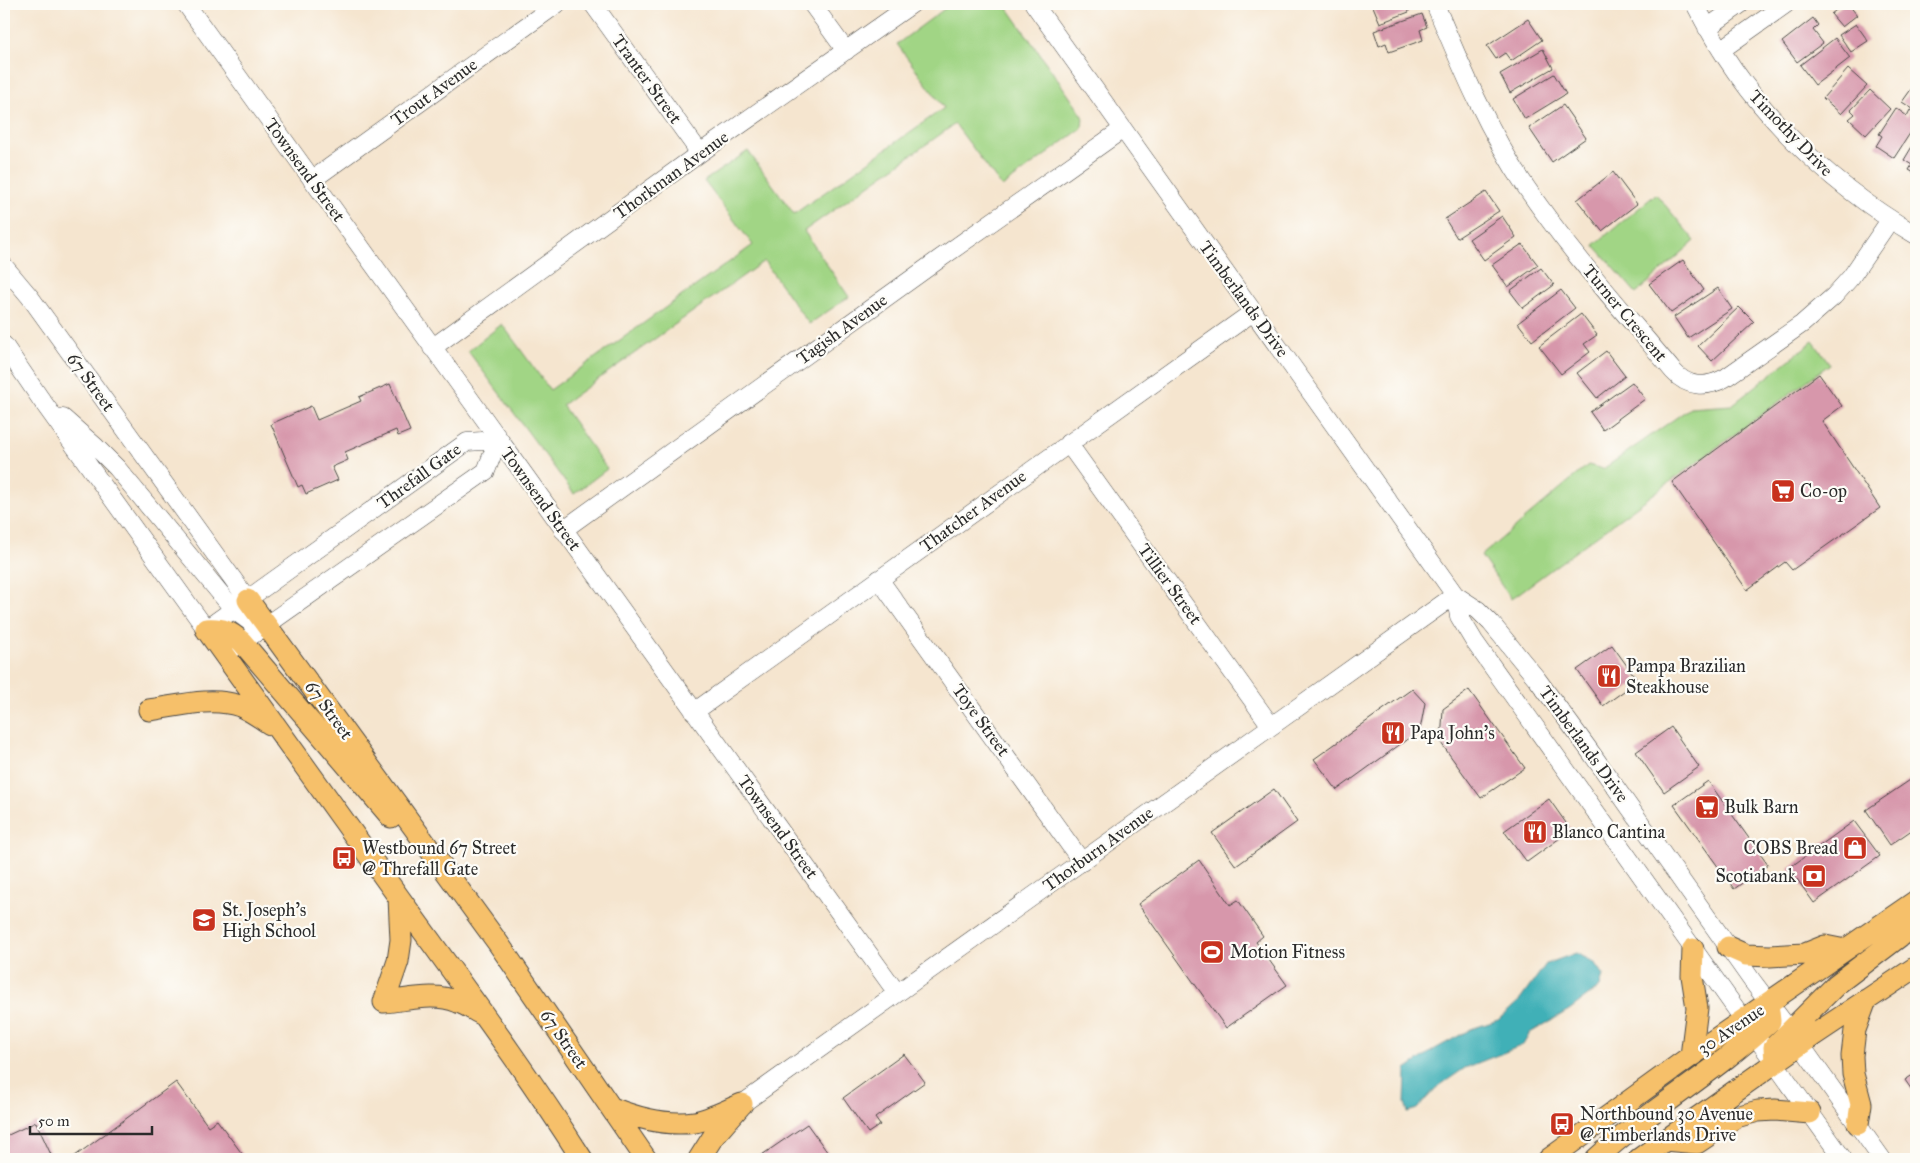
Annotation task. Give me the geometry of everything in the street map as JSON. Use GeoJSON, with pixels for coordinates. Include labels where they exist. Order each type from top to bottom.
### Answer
{"type":"FeatureCollection","features":[{"type":"Feature","properties":{"kind":"main road","name":"67 Street"},"geometry":{"type":"LineString","coordinates":[[241,605],[267,625],[498,943],[646,1159]]}},
{"type":"Feature","properties":{"kind":"main road"},"geometry":{"type":"LineString","coordinates":[[206,629],[220,628],[234,635],[242,642],[498,943]]}},
{"type":"Feature","properties":{"kind":"main road"},"geometry":{"type":"LineString","coordinates":[[206,629],[486,1017],[547,1104],[582,1159]]}},
{"type":"Feature","properties":{"kind":"main road"},"geometry":{"type":"LineString","coordinates":[[149,710],[206,702],[224,702],[242,706],[278,730]]}},
{"type":"Feature","properties":{"kind":"main road"},"geometry":{"type":"LineString","coordinates":[[399,898],[401,940],[398,962],[384,1002],[425,997],[444,998],[458,1002],[486,1017]]}},
{"type":"Feature","properties":{"kind":"main road","name":"30 Avenue"},"geometry":{"type":"LineString","coordinates":[[1549,1159],[1691,1056],[1750,1027],[1768,1003],[1916,901]]}},
{"type":"Feature","properties":{"kind":"main road"},"geometry":{"type":"LineString","coordinates":[[1639,1159],[1774,1062],[1795,1038],[1803,1020],[1837,984],[1916,924]]}},
{"type":"Feature","properties":{"kind":"main road"},"geometry":{"type":"LineString","coordinates":[[1728,947],[1746,955],[1770,956],[1805,954],[1825,946],[1845,950]]}},
{"type":"Feature","properties":{"kind":"main road"},"geometry":{"type":"LineString","coordinates":[[1691,1056],[1697,1008],[1692,976],[1693,949]]}},
{"type":"Feature","properties":{"kind":"main road"},"geometry":{"type":"LineString","coordinates":[[1795,1038],[1866,1000],[1916,967]]}},
{"type":"Feature","properties":{"kind":"main road"},"geometry":{"type":"LineString","coordinates":[[1858,1124],[1861,1104],[1856,1089],[1852,1056],[1855,1030],[1866,1000]]}},
{"type":"Feature","properties":{"kind":"main road"},"geometry":{"type":"LineString","coordinates":[[1596,1159],[1618,1139],[1720,1064],[1750,1027]]}},
{"type":"Feature","properties":{"kind":"main road"},"geometry":{"type":"LineString","coordinates":[[612,1108],[637,1118],[670,1122],[696,1122],[742,1104]]}},
{"type":"Feature","properties":{"kind":"main road"},"geometry":{"type":"LineString","coordinates":[[699,1159],[713,1137],[742,1104]]}},
{"type":"Feature","properties":{"kind":"main road"},"geometry":{"type":"LineString","coordinates":[[1665,1140],[1697,1143],[1736,1116],[1758,1111],[1775,1110],[1810,1113]]}},
{"type":"Feature","properties":{"kind":"street","name":"Townsend Street"},"geometry":{"type":"LineString","coordinates":[[186,4],[897,993]]}},
{"type":"Feature","properties":{"kind":"street","name":"Trout Avenue"},"geometry":{"type":"LineString","coordinates":[[312,180],[557,4]]}},
{"type":"Feature","properties":{"kind":"street","name":"Tranter Street"},"geometry":{"type":"LineString","coordinates":[[593,4],[700,154]]}},
{"type":"Feature","properties":{"kind":"street"},"geometry":{"type":"LineString","coordinates":[[812,4],[846,51]]}},
{"type":"Feature","properties":{"kind":"street","name":"Thorkman Avenue"},"geometry":{"type":"LineString","coordinates":[[432,348],[700,154],[912,4]]}},
{"type":"Feature","properties":{"kind":"street","name":"Timberlands Drive"},"geometry":{"type":"LineString","coordinates":[[1034,4],[1455,595],[1478,610],[1491,623],[1537,679],[1768,1003],[1882,1159]]}},
{"type":"Feature","properties":{"kind":"street","name":"Turner Crescent"},"geometry":{"type":"LineString","coordinates":[[1435,4],[1457,57],[1482,108],[1526,186],[1581,261],[1673,372],[1688,383],[1702,386],[1725,378],[1813,316],[1851,277],[1890,220]]}},
{"type":"Feature","properties":{"kind":"street","name":"Timothy Drive"},"geometry":{"type":"LineString","coordinates":[[1694,4],[1721,50],[1757,101],[1803,151],[1830,176],[1860,199],[1916,235]]}},
{"type":"Feature","properties":{"kind":"street"},"geometry":{"type":"LineString","coordinates":[[1707,28],[1741,4]]}},
{"type":"Feature","properties":{"kind":"street"},"geometry":{"type":"LineString","coordinates":[[1721,50],[1786,4]]}},
{"type":"Feature","properties":{"kind":"street","name":"Tagish Avenue"},"geometry":{"type":"LineString","coordinates":[[563,530],[953,249],[1123,130]]}},
{"type":"Feature","properties":{"kind":"street","name":"67 Street"},"geometry":{"type":"LineString","coordinates":[[4,266],[30,297],[241,605]]}},
{"type":"Feature","properties":{"kind":"street","name":"Thatcher Avenue"},"geometry":{"type":"LineString","coordinates":[[694,712],[1253,312]]}},
{"type":"Feature","properties":{"kind":"street"},"geometry":{"type":"LineString","coordinates":[[4,344],[40,398],[206,629]]}},
{"type":"Feature","properties":{"kind":"street"},"geometry":{"type":"LineString","coordinates":[[40,398],[117,468],[241,605]]}},
{"type":"Feature","properties":{"kind":"street","name":"Threfall Gate"},"geometry":{"type":"LineString","coordinates":[[206,629],[467,442],[498,440],[486,470],[225,655]]}},
{"type":"Feature","properties":{"kind":"street","name":"Tillier Street"},"geometry":{"type":"LineString","coordinates":[[1068,443],[1272,726]]}},
{"type":"Feature","properties":{"kind":"street","name":"Toye Street"},"geometry":{"type":"LineString","coordinates":[[879,579],[1082,862]]}},
{"type":"Feature","properties":{"kind":"street","name":"Timberlands Drive"},"geometry":{"type":"LineString","coordinates":[[1455,595],[1459,616],[1474,641],[1843,1159]]}},
{"type":"Feature","properties":{"kind":"street","name":"Thorburn Avenue"},"geometry":{"type":"LineString","coordinates":[[742,1104],[1455,595]]}},
{"type":"Feature","properties":{"kind":"green space"},"geometry":{"type":"Polygon","coordinates":[[[951,4],[1005,4],[1083,116],[1082,128],[1002,187],[955,124],[804,231],[849,297],[809,324],[764,261],[562,405],[607,469],[574,494],[468,351],[502,324],[550,390],[753,245],[704,181],[748,151],[794,214],[944,108],[897,44],[951,4]]]}},
{"type":"Feature","properties":{"kind":"green space"},"geometry":{"type":"Polygon","coordinates":[[[1656,194],[1695,241],[1636,293],[1594,245],[1656,194]]]}},
{"type":"Feature","properties":{"kind":"green space"},"geometry":{"type":"Polygon","coordinates":[[[1813,341],[1830,364],[1511,599],[1481,556],[1588,465],[1603,469],[1690,408],[1732,405],[1813,341]]]}},
{"type":"Feature","properties":{"kind":"water"},"geometry":{"type":"Polygon","coordinates":[[[1576,953],[1594,962],[1603,975],[1600,987],[1569,1010],[1530,1033],[1523,1045],[1465,1068],[1436,1088],[1417,1109],[1408,1112],[1405,1103],[1406,1069],[1435,1049],[1471,1029],[1498,1020],[1520,1000],[1546,964],[1576,953]]]}},
{"type":"Feature","properties":{"kind":"building"},"geometry":{"type":"Polygon","coordinates":[[[1372,4],[1406,4],[1409,12],[1380,23],[1372,4]]]}},
{"type":"Feature","properties":{"kind":"building"},"geometry":{"type":"Polygon","coordinates":[[[1844,4],[1848,4],[1857,15],[1842,27],[1831,14],[1844,4]]]}},
{"type":"Feature","properties":{"kind":"building"},"geometry":{"type":"Polygon","coordinates":[[[1422,14],[1427,27],[1420,30],[1423,40],[1389,52],[1386,43],[1379,46],[1374,31],[1422,14]]]}},
{"type":"Feature","properties":{"kind":"building"},"geometry":{"type":"Polygon","coordinates":[[[1813,18],[1818,25],[1813,30],[1823,43],[1797,62],[1782,42],[1813,18]]]}},
{"type":"Feature","properties":{"kind":"building"},"geometry":{"type":"Polygon","coordinates":[[[1528,19],[1542,40],[1511,61],[1505,53],[1496,59],[1487,46],[1528,19]]]}},
{"type":"Feature","properties":{"kind":"building"},"geometry":{"type":"Polygon","coordinates":[[[1856,24],[1868,41],[1851,52],[1839,35],[1856,24]]]}},
{"type":"Feature","properties":{"kind":"building"},"geometry":{"type":"Polygon","coordinates":[[[1835,38],[1850,58],[1815,85],[1800,65],[1835,38]]]}},
{"type":"Feature","properties":{"kind":"building"},"geometry":{"type":"Polygon","coordinates":[[[1543,49],[1553,68],[1510,93],[1500,74],[1543,49]]]}},
{"type":"Feature","properties":{"kind":"building"},"geometry":{"type":"Polygon","coordinates":[[[1848,69],[1867,86],[1841,114],[1823,98],[1848,69]]]}},
{"type":"Feature","properties":{"kind":"building"},"geometry":{"type":"Polygon","coordinates":[[[1554,74],[1566,94],[1525,119],[1513,99],[1554,74]]]}},
{"type":"Feature","properties":{"kind":"building"},"geometry":{"type":"Polygon","coordinates":[[[1912,88],[1916,91],[1916,111],[1902,102],[1912,88]]]}},
{"type":"Feature","properties":{"kind":"building"},"geometry":{"type":"Polygon","coordinates":[[[1870,90],[1890,109],[1866,135],[1849,119],[1855,114],[1851,110],[1870,90]]]}},
{"type":"Feature","properties":{"kind":"building"},"geometry":{"type":"Polygon","coordinates":[[[1563,105],[1586,138],[1552,162],[1529,128],[1563,105]]]}},
{"type":"Feature","properties":{"kind":"building"},"geometry":{"type":"Polygon","coordinates":[[[1896,108],[1907,116],[1910,110],[1916,114],[1916,124],[1894,158],[1876,146],[1882,136],[1879,134],[1896,108]]]}},
{"type":"Feature","properties":{"kind":"building"},"geometry":{"type":"Polygon","coordinates":[[[1916,140],[1916,174],[1909,170],[1912,165],[1904,160],[1916,140]]]}},
{"type":"Feature","properties":{"kind":"building"},"geometry":{"type":"Polygon","coordinates":[[[1613,172],[1637,204],[1602,231],[1577,200],[1613,172]]]}},
{"type":"Feature","properties":{"kind":"building"},"geometry":{"type":"Polygon","coordinates":[[[1486,192],[1499,211],[1457,238],[1445,219],[1486,192]]]}},
{"type":"Feature","properties":{"kind":"building"},"geometry":{"type":"Polygon","coordinates":[[[1502,216],[1516,237],[1484,260],[1469,239],[1502,216]]]}},
{"type":"Feature","properties":{"kind":"building"},"geometry":{"type":"Polygon","coordinates":[[[1522,244],[1538,265],[1508,287],[1492,265],[1522,244]]]}},
{"type":"Feature","properties":{"kind":"building"},"geometry":{"type":"Polygon","coordinates":[[[1683,260],[1704,290],[1671,313],[1649,284],[1683,260]]]}},
{"type":"Feature","properties":{"kind":"building"},"geometry":{"type":"Polygon","coordinates":[[[1541,268],[1554,285],[1523,308],[1510,291],[1541,268]]]}},
{"type":"Feature","properties":{"kind":"building"},"geometry":{"type":"Polygon","coordinates":[[[1718,288],[1732,309],[1688,338],[1674,317],[1718,288]]]}},
{"type":"Feature","properties":{"kind":"building"},"geometry":{"type":"Polygon","coordinates":[[[1561,290],[1575,308],[1532,341],[1518,323],[1561,290]]]}},
{"type":"Feature","properties":{"kind":"building"},"geometry":{"type":"Polygon","coordinates":[[[1739,307],[1754,322],[1712,361],[1698,346],[1739,307]]]}},
{"type":"Feature","properties":{"kind":"building"},"geometry":{"type":"Polygon","coordinates":[[[1581,314],[1597,335],[1584,344],[1590,352],[1561,374],[1539,346],[1581,314]]]}},
{"type":"Feature","properties":{"kind":"building"},"geometry":{"type":"Polygon","coordinates":[[[1606,351],[1625,376],[1597,398],[1577,373],[1606,351]]]}},
{"type":"Feature","properties":{"kind":"building"},"geometry":{"type":"Polygon","coordinates":[[[1819,374],[1842,406],[1822,421],[1880,508],[1792,570],[1785,562],[1747,590],[1672,482],[1819,374]]]}},
{"type":"Feature","properties":{"kind":"building"},"geometry":{"type":"Polygon","coordinates":[[[1632,382],[1645,399],[1603,430],[1590,412],[1632,382]]]}},
{"type":"Feature","properties":{"kind":"building"},"geometry":{"type":"Polygon","coordinates":[[[390,384],[410,431],[398,436],[396,430],[345,452],[348,460],[332,467],[338,480],[306,494],[302,485],[298,487],[271,424],[311,406],[317,420],[361,401],[359,397],[390,384]]]}},
{"type":"Feature","properties":{"kind":"building"},"geometry":{"type":"Polygon","coordinates":[[[1612,645],[1638,681],[1603,706],[1577,670],[1612,645]]]}},
{"type":"Feature","properties":{"kind":"building"},"geometry":{"type":"Polygon","coordinates":[[[1412,689],[1425,703],[1420,730],[1337,790],[1314,759],[1412,689]]]}},
{"type":"Feature","properties":{"kind":"building"},"geometry":{"type":"Polygon","coordinates":[[[1469,690],[1525,768],[1481,798],[1441,743],[1443,709],[1469,690]]]}},
{"type":"Feature","properties":{"kind":"building"},"geometry":{"type":"Polygon","coordinates":[[[1671,727],[1699,767],[1664,792],[1636,752],[1671,727]]]}},
{"type":"Feature","properties":{"kind":"building"},"geometry":{"type":"Polygon","coordinates":[[[1916,776],[1916,827],[1890,845],[1866,810],[1916,776]]]}},
{"type":"Feature","properties":{"kind":"building"},"geometry":{"type":"Polygon","coordinates":[[[1708,781],[1768,865],[1734,889],[1674,805],[1708,781]]]}},
{"type":"Feature","properties":{"kind":"building"},"geometry":{"type":"Polygon","coordinates":[[[1274,789],[1297,822],[1236,866],[1212,833],[1274,789]]]}},
{"type":"Feature","properties":{"kind":"building"},"geometry":{"type":"Polygon","coordinates":[[[1549,799],[1571,830],[1527,862],[1504,831],[1549,799]]]}},
{"type":"Feature","properties":{"kind":"building"},"geometry":{"type":"Polygon","coordinates":[[[1854,821],[1880,856],[1814,903],[1789,868],[1854,821]]]}},
{"type":"Feature","properties":{"kind":"building"},"geometry":{"type":"Polygon","coordinates":[[[1199,860],[1230,905],[1238,900],[1263,936],[1256,942],[1287,985],[1226,1028],[1138,904],[1199,860]]]}},
{"type":"Feature","properties":{"kind":"building"},"geometry":{"type":"Polygon","coordinates":[[[904,1054],[925,1082],[875,1118],[880,1125],[868,1133],[843,1098],[904,1054]]]}},
{"type":"Feature","properties":{"kind":"building"},"geometry":{"type":"Polygon","coordinates":[[[1916,1073],[1916,1096],[1905,1080],[1916,1073]]]}},
{"type":"Feature","properties":{"kind":"building"},"geometry":{"type":"Polygon","coordinates":[[[176,1082],[208,1126],[217,1120],[246,1159],[71,1159],[176,1082]]]}},
{"type":"Feature","properties":{"kind":"building"},"geometry":{"type":"Polygon","coordinates":[[[36,1122],[53,1159],[4,1159],[4,1137],[36,1122]]]}},
{"type":"Feature","properties":{"kind":"building"},"geometry":{"type":"Polygon","coordinates":[[[807,1124],[828,1153],[820,1159],[756,1159],[807,1124]]]}},
{"type":"Feature","properties":{"kind":"place","name":"Co-op"},"geometry":{"type":"Point","coordinates":[1783,491]}},
{"type":"Feature","properties":{"kind":"place","name":"Pampa Brazilian Steakhouse"},"geometry":{"type":"Point","coordinates":[1609,676]}},
{"type":"Feature","properties":{"kind":"place","name":"Papa John's"},"geometry":{"type":"Point","coordinates":[1393,733]}},
{"type":"Feature","properties":{"kind":"place","name":"Bulk Barn"},"geometry":{"type":"Point","coordinates":[1707,807]}},
{"type":"Feature","properties":{"kind":"place","name":"Blanco Cantina"},"geometry":{"type":"Point","coordinates":[1535,832]}},
{"type":"Feature","properties":{"kind":"place","name":"COBS Bread"},"geometry":{"type":"Point","coordinates":[1855,848]}},
{"type":"Feature","properties":{"kind":"place","name":"Westbound 67 Street @ Threfall Gate"},"geometry":{"type":"Point","coordinates":[344,858]}},
{"type":"Feature","properties":{"kind":"place","name":"Scotiabank"},"geometry":{"type":"Point","coordinates":[1814,876]}},
{"type":"Feature","properties":{"kind":"place","name":"St. Joseph's High School"},"geometry":{"type":"Point","coordinates":[204,920]}},
{"type":"Feature","properties":{"kind":"place","name":"Motion Fitness"},"geometry":{"type":"Point","coordinates":[1212,952]}},
{"type":"Feature","properties":{"kind":"place","name":"Northbound 30 Avenue @ Timberlands Drive"},"geometry":{"type":"Point","coordinates":[1562,1124]}}]}
